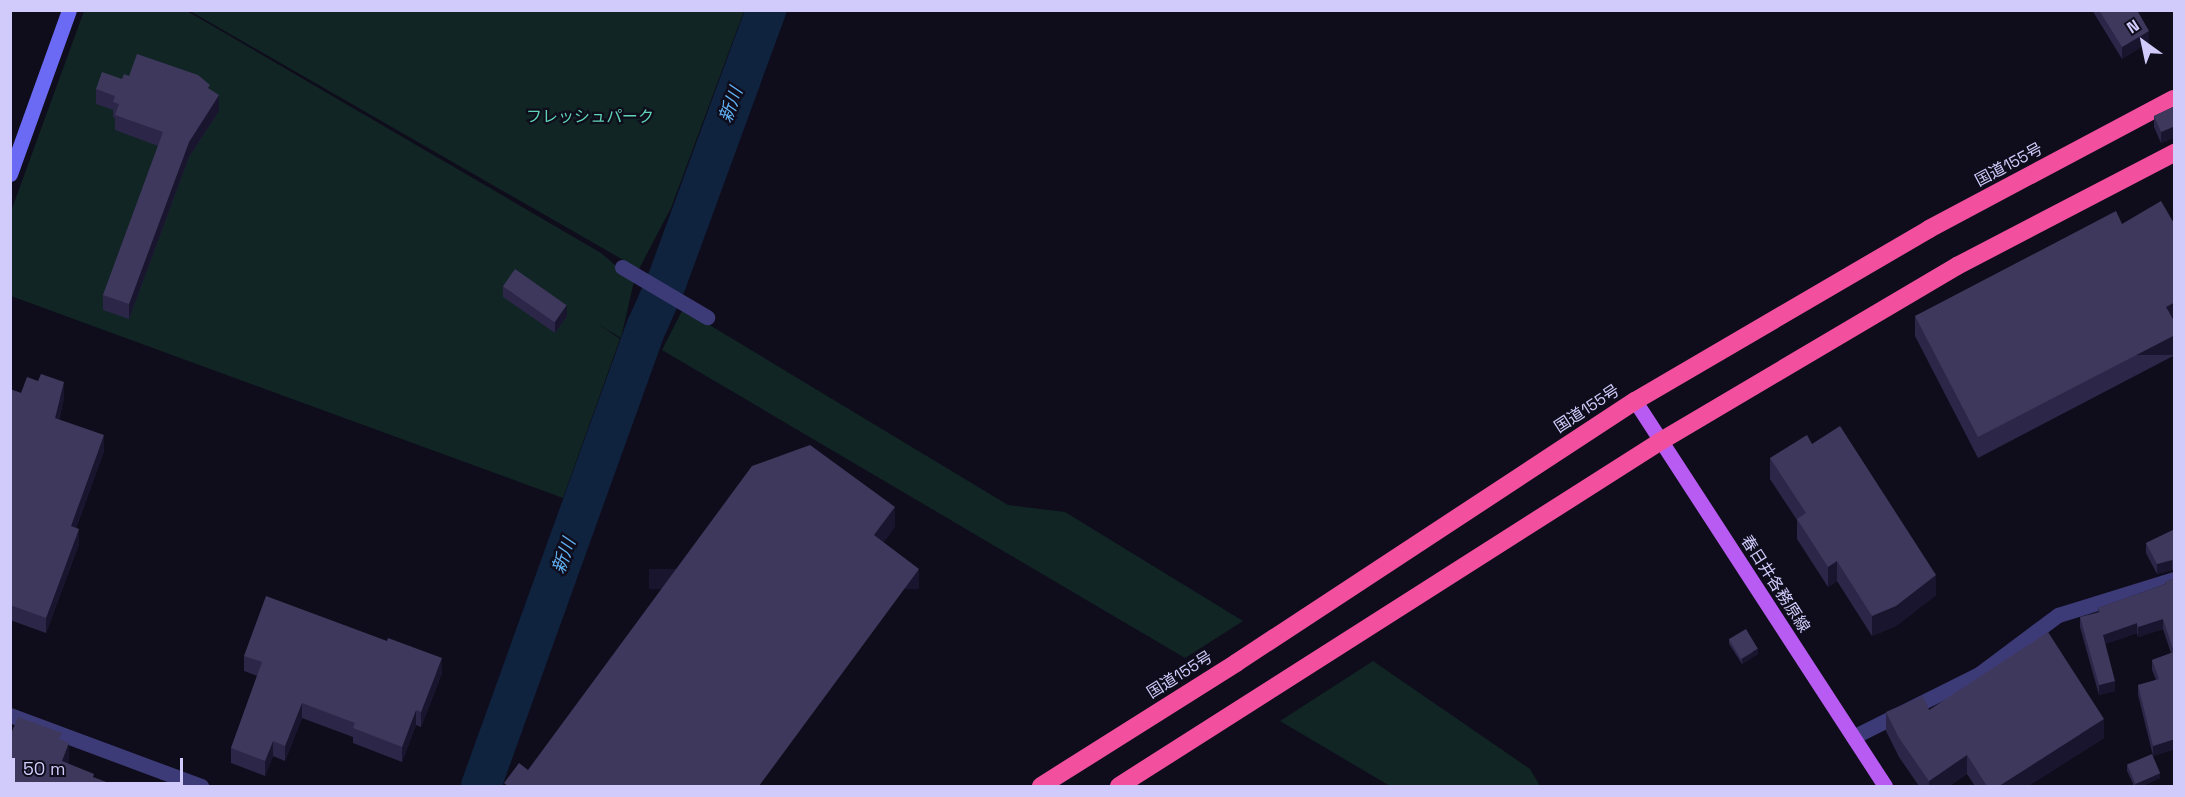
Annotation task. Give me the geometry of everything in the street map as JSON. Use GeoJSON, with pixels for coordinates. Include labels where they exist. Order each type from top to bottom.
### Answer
{"type":"FeatureCollection","features":[{"type":"Feature","properties":{"kind":"highway","name":"国道155号"},"geometry":{"type":"LineString","coordinates":[[1041,786],[1246,656],[1635,401],[1929,229],[2175,99]]}},
{"type":"Feature","properties":{"kind":"highway"},"geometry":{"type":"LineString","coordinates":[[1119,786],[1661,441],[1957,266],[2175,153]]}},
{"type":"Feature","properties":{"kind":"main road","name":"春日井各務原線"},"geometry":{"type":"LineString","coordinates":[[1635,401],[1885,786]]}},
{"type":"Feature","properties":{"kind":"street"},"geometry":{"type":"LineString","coordinates":[[10,174],[69,10]]}},
{"type":"Feature","properties":{"kind":"street"},"geometry":{"type":"LineString","coordinates":[[622,267],[707,317]]}},
{"type":"Feature","properties":{"kind":"street"},"geometry":{"type":"LineString","coordinates":[[1852,737],[1978,674],[2058,615],[2175,579]]}},
{"type":"Feature","properties":{"kind":"street"},"geometry":{"type":"LineString","coordinates":[[10,715],[201,786]]}},
{"type":"Feature","properties":{"kind":"green space"},"geometry":{"type":"Polygon","coordinates":[[[84,11],[187,11],[601,253],[634,281],[621,338],[598,324],[620,339],[563,498],[11,296],[10,214],[84,11]]]}},
{"type":"Feature","properties":{"kind":"green space","name":"フレッシュパーク"},"geometry":{"type":"Polygon","coordinates":[[[190,11],[744,11],[671,208],[639,269],[190,11]]]}},
{"type":"Feature","properties":{"kind":"green space"},"geometry":{"type":"Polygon","coordinates":[[[683,309],[1008,505],[1065,512],[1243,621],[1185,658],[662,350],[683,309]]]}},
{"type":"Feature","properties":{"kind":"green space"},"geometry":{"type":"Polygon","coordinates":[[[1373,661],[1530,769],[1540,786],[1390,786],[1280,721],[1373,661]]]}},
{"type":"Feature","properties":{"kind":"building"},"geometry":{"type":"Polygon","coordinates":[[[2099,10],[2137,10],[2149,31],[2122,47],[2099,10]]]}},
{"type":"Feature","properties":{"kind":"building"},"geometry":{"type":"Polygon","coordinates":[[[137,54],[198,75],[210,85],[208,88],[219,95],[189,142],[129,304],[103,295],[163,132],[115,115],[119,104],[113,102],[115,96],[96,89],[102,72],[122,79],[124,74],[129,76],[137,54]]]}},
{"type":"Feature","properties":{"kind":"building"},"geometry":{"type":"Polygon","coordinates":[[[2175,106],[2175,126],[2161,132],[2154,116],[2175,106]]]}},
{"type":"Feature","properties":{"kind":"building"},"geometry":{"type":"Polygon","coordinates":[[[2161,201],[2175,225],[2175,302],[2166,307],[2175,323],[2175,335],[1978,437],[1915,316],[2116,211],[2122,224],[2161,201]]]}},
{"type":"Feature","properties":{"kind":"building"},"geometry":{"type":"Polygon","coordinates":[[[515,269],[567,305],[555,322],[503,286],[515,269]]]}},
{"type":"Feature","properties":{"kind":"building"},"geometry":{"type":"Polygon","coordinates":[[[41,374],[64,382],[55,418],[104,435],[71,526],[79,529],[46,618],[10,605],[10,389],[21,393],[27,377],[38,381],[41,374]]]}},
{"type":"Feature","properties":{"kind":"building"},"geometry":{"type":"Polygon","coordinates":[[[1840,426],[1936,575],[1896,606],[1872,616],[1837,561],[1828,567],[1797,519],[1806,513],[1770,458],[1807,435],[1812,444],[1840,426]]]}},
{"type":"Feature","properties":{"kind":"building"},"geometry":{"type":"Polygon","coordinates":[[[810,445],[895,507],[874,535],[919,569],[759,786],[508,786],[504,783],[519,763],[528,770],[752,466],[810,445]]]}},
{"type":"Feature","properties":{"kind":"building"},"geometry":{"type":"Polygon","coordinates":[[[2175,529],[2175,560],[2157,564],[2146,543],[2175,529]]]}},
{"type":"Feature","properties":{"kind":"building"},"geometry":{"type":"Polygon","coordinates":[[[2175,578],[2175,739],[2153,746],[2138,685],[2159,679],[2152,660],[2174,652],[2163,619],[2138,627],[2137,623],[2103,635],[2115,681],[2099,685],[2080,617],[2100,612],[2098,608],[2166,584],[2165,582],[2175,578]]]}},
{"type":"Feature","properties":{"kind":"building"},"geometry":{"type":"Polygon","coordinates":[[[266,596],[387,641],[388,638],[442,658],[421,712],[416,710],[402,747],[353,728],[355,723],[302,703],[285,746],[273,741],[265,761],[231,748],[262,662],[244,656],[266,596]]]}},
{"type":"Feature","properties":{"kind":"building"},"geometry":{"type":"Polygon","coordinates":[[[1746,629],[1758,649],[1741,659],[1729,639],[1746,629]]]}},
{"type":"Feature","properties":{"kind":"building"},"geometry":{"type":"Polygon","coordinates":[[[2048,632],[2104,719],[1999,786],[1987,786],[1967,755],[1929,781],[1899,738],[1886,712],[1923,696],[1929,710],[2048,632]]]}},
{"type":"Feature","properties":{"kind":"building"},"geometry":{"type":"Polygon","coordinates":[[[18,717],[62,733],[59,739],[69,743],[62,761],[117,786],[10,786],[10,736],[18,717]]]}},
{"type":"Feature","properties":{"kind":"building"},"geometry":{"type":"Polygon","coordinates":[[[2152,754],[2160,773],[2135,784],[2127,765],[2152,754]]]}},
{"type":"Feature","properties":{"kind":"waterway","name":"新川"},"geometry":{"type":"LineString","coordinates":[[481,786],[647,326],[667,281],[766,10]]}}]}
